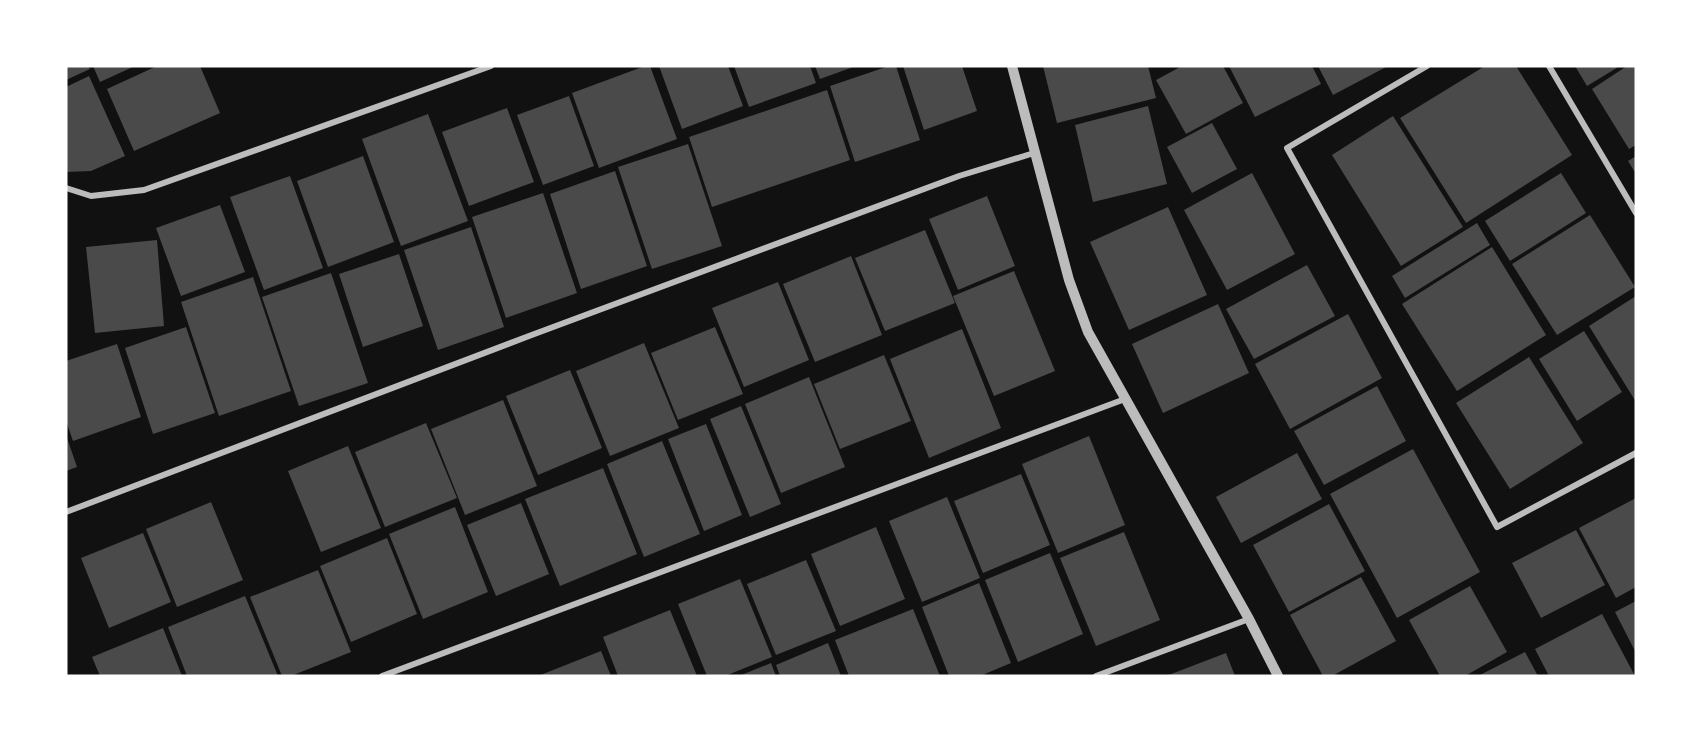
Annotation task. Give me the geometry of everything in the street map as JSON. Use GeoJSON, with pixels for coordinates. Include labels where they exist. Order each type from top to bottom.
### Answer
{"type":"FeatureCollection","features":[{"type":"Feature","properties":{"kind":"street"},"geometry":{"type":"LineString","coordinates":[[66,188],[91,196],[144,190],[491,66]]}},
{"type":"Feature","properties":{"kind":"street"},"geometry":{"type":"LineString","coordinates":[[1012,66],[1069,280],[1089,332],[1249,619],[1278,676]]}},
{"type":"Feature","properties":{"kind":"street"},"geometry":{"type":"LineString","coordinates":[[1427,66],[1287,148],[1497,527],[1636,453]]}},
{"type":"Feature","properties":{"kind":"street"},"geometry":{"type":"LineString","coordinates":[[1549,66],[1636,213]]}},
{"type":"Feature","properties":{"kind":"street"},"geometry":{"type":"LineString","coordinates":[[66,512],[948,180],[1034,153]]}},
{"type":"Feature","properties":{"kind":"street"},"geometry":{"type":"LineString","coordinates":[[382,676],[1125,399]]}},
{"type":"Feature","properties":{"kind":"street"},"geometry":{"type":"LineString","coordinates":[[1096,676],[1249,619]]}},
{"type":"Feature","properties":{"kind":"building"},"geometry":{"type":"Polygon","coordinates":[[[66,66],[88,66],[90,69],[66,80],[66,66]]]}},
{"type":"Feature","properties":{"kind":"building"},"geometry":{"type":"Polygon","coordinates":[[[93,66],[135,66],[100,82],[93,66]]]}},
{"type":"Feature","properties":{"kind":"building"},"geometry":{"type":"Polygon","coordinates":[[[157,66],[200,66],[220,113],[134,151],[107,89],[157,66]]]}},
{"type":"Feature","properties":{"kind":"building"},"geometry":{"type":"Polygon","coordinates":[[[650,66],[677,139],[599,168],[572,93],[650,66]]]}},
{"type":"Feature","properties":{"kind":"building"},"geometry":{"type":"Polygon","coordinates":[[[659,66],[728,66],[743,106],[682,129],[659,66]]]}},
{"type":"Feature","properties":{"kind":"building"},"geometry":{"type":"Polygon","coordinates":[[[734,66],[810,66],[816,83],[749,107],[734,66]]]}},
{"type":"Feature","properties":{"kind":"building"},"geometry":{"type":"Polygon","coordinates":[[[815,66],[856,66],[820,79],[815,66]]]}},
{"type":"Feature","properties":{"kind":"building"},"geometry":{"type":"Polygon","coordinates":[[[889,66],[896,66],[920,140],[855,162],[830,86],[889,66]]]}},
{"type":"Feature","properties":{"kind":"building"},"geometry":{"type":"Polygon","coordinates":[[[903,66],[962,66],[977,111],[924,130],[903,66]]]}},
{"type":"Feature","properties":{"kind":"building"},"geometry":{"type":"Polygon","coordinates":[[[1043,66],[1148,66],[1156,98],[1057,123],[1043,66]]]}},
{"type":"Feature","properties":{"kind":"building"},"geometry":{"type":"Polygon","coordinates":[[[1182,66],[1223,66],[1243,103],[1186,134],[1156,80],[1182,66]]]}},
{"type":"Feature","properties":{"kind":"building"},"geometry":{"type":"Polygon","coordinates":[[[1229,66],[1312,66],[1321,84],[1255,117],[1229,66]]]}},
{"type":"Feature","properties":{"kind":"building"},"geometry":{"type":"Polygon","coordinates":[[[1318,66],[1388,66],[1333,95],[1318,66]]]}},
{"type":"Feature","properties":{"kind":"building"},"geometry":{"type":"Polygon","coordinates":[[[1485,66],[1516,66],[1572,155],[1466,223],[1400,118],[1485,66]]]}},
{"type":"Feature","properties":{"kind":"building"},"geometry":{"type":"Polygon","coordinates":[[[1575,66],[1620,66],[1587,86],[1575,66]]]}},
{"type":"Feature","properties":{"kind":"building"},"geometry":{"type":"Polygon","coordinates":[[[1627,66],[1636,66],[1636,145],[1629,149],[1592,89],[1627,66]]]}},
{"type":"Feature","properties":{"kind":"building"},"geometry":{"type":"Polygon","coordinates":[[[89,76],[125,156],[91,171],[66,172],[66,87],[89,76]]]}},
{"type":"Feature","properties":{"kind":"building"},"geometry":{"type":"Polygon","coordinates":[[[827,90],[850,160],[712,207],[689,137],[827,90]]]}},
{"type":"Feature","properties":{"kind":"building"},"geometry":{"type":"Polygon","coordinates":[[[569,96],[594,166],[543,185],[517,115],[569,96]]]}},
{"type":"Feature","properties":{"kind":"building"},"geometry":{"type":"Polygon","coordinates":[[[1148,106],[1167,184],[1093,202],[1075,125],[1148,106]]]}},
{"type":"Feature","properties":{"kind":"building"},"geometry":{"type":"Polygon","coordinates":[[[507,108],[534,182],[469,206],[442,132],[507,108]]]}},
{"type":"Feature","properties":{"kind":"building"},"geometry":{"type":"Polygon","coordinates":[[[428,114],[468,221],[401,246],[362,139],[428,114]]]}},
{"type":"Feature","properties":{"kind":"building"},"geometry":{"type":"Polygon","coordinates":[[[1393,116],[1463,227],[1401,266],[1332,155],[1393,116]]]}},
{"type":"Feature","properties":{"kind":"building"},"geometry":{"type":"Polygon","coordinates":[[[1212,123],[1237,169],[1192,193],[1167,147],[1212,123]]]}},
{"type":"Feature","properties":{"kind":"building"},"geometry":{"type":"Polygon","coordinates":[[[688,144],[722,246],[652,269],[618,167],[688,144]]]}},
{"type":"Feature","properties":{"kind":"building"},"geometry":{"type":"Polygon","coordinates":[[[363,156],[394,242],[328,267],[297,181],[363,156]]]}},
{"type":"Feature","properties":{"kind":"building"},"geometry":{"type":"Polygon","coordinates":[[[1636,156],[1636,174],[1628,161],[1636,156]]]}},
{"type":"Feature","properties":{"kind":"building"},"geometry":{"type":"Polygon","coordinates":[[[615,171],[647,266],[581,289],[550,194],[615,171]]]}},
{"type":"Feature","properties":{"kind":"building"},"geometry":{"type":"Polygon","coordinates":[[[1252,173],[1295,254],[1227,290],[1184,210],[1252,173]]]}},
{"type":"Feature","properties":{"kind":"building"},"geometry":{"type":"Polygon","coordinates":[[[1561,173],[1586,213],[1510,261],[1485,221],[1561,173]]]}},
{"type":"Feature","properties":{"kind":"building"},"geometry":{"type":"Polygon","coordinates":[[[290,176],[323,268],[264,290],[230,197],[290,176]]]}},
{"type":"Feature","properties":{"kind":"building"},"geometry":{"type":"Polygon","coordinates":[[[543,193],[577,293],[506,318],[472,217],[543,193]]]}},
{"type":"Feature","properties":{"kind":"building"},"geometry":{"type":"Polygon","coordinates":[[[987,196],[1015,266],[958,290],[929,219],[987,196]]]}},
{"type":"Feature","properties":{"kind":"building"},"geometry":{"type":"Polygon","coordinates":[[[220,205],[245,272],[181,296],[156,228],[220,205]]]}},
{"type":"Feature","properties":{"kind":"building"},"geometry":{"type":"Polygon","coordinates":[[[1168,207],[1207,295],[1129,330],[1090,242],[1168,207]]]}},
{"type":"Feature","properties":{"kind":"building"},"geometry":{"type":"Polygon","coordinates":[[[1590,215],[1635,287],[1557,335],[1512,264],[1590,215]]]}},
{"type":"Feature","properties":{"kind":"building"},"geometry":{"type":"Polygon","coordinates":[[[1477,223],[1490,245],[1405,298],[1392,276],[1477,223]]]}},
{"type":"Feature","properties":{"kind":"building"},"geometry":{"type":"Polygon","coordinates":[[[471,227],[504,327],[438,350],[404,250],[471,227]]]}},
{"type":"Feature","properties":{"kind":"building"},"geometry":{"type":"Polygon","coordinates":[[[925,230],[955,303],[885,331],[855,258],[925,230]]]}},
{"type":"Feature","properties":{"kind":"building"},"geometry":{"type":"Polygon","coordinates":[[[157,240],[164,326],[95,333],[86,247],[157,240]]]}},
{"type":"Feature","properties":{"kind":"building"},"geometry":{"type":"Polygon","coordinates":[[[1492,247],[1546,335],[1457,391],[1402,304],[1492,247]]]}},
{"type":"Feature","properties":{"kind":"building"},"geometry":{"type":"Polygon","coordinates":[[[399,254],[423,326],[363,347],[339,274],[399,254]]]}},
{"type":"Feature","properties":{"kind":"building"},"geometry":{"type":"Polygon","coordinates":[[[851,256],[882,335],[815,362],[783,284],[851,256]]]}},
{"type":"Feature","properties":{"kind":"building"},"geometry":{"type":"Polygon","coordinates":[[[1307,265],[1335,316],[1254,359],[1226,309],[1307,265]]]}},
{"type":"Feature","properties":{"kind":"building"},"geometry":{"type":"Polygon","coordinates":[[[1014,271],[1055,371],[994,396],[953,296],[1014,271]]]}},
{"type":"Feature","properties":{"kind":"building"},"geometry":{"type":"Polygon","coordinates":[[[331,273],[368,383],[299,406],[262,297],[331,273]]]}},
{"type":"Feature","properties":{"kind":"building"},"geometry":{"type":"Polygon","coordinates":[[[253,277],[291,391],[219,416],[181,302],[253,277]]]}},
{"type":"Feature","properties":{"kind":"building"},"geometry":{"type":"Polygon","coordinates":[[[778,282],[809,360],[744,387],[712,308],[778,282]]]}},
{"type":"Feature","properties":{"kind":"building"},"geometry":{"type":"Polygon","coordinates":[[[1636,296],[1636,402],[1589,326],[1636,296]]]}},
{"type":"Feature","properties":{"kind":"building"},"geometry":{"type":"Polygon","coordinates":[[[1218,304],[1249,373],[1163,413],[1132,344],[1218,304]]]}},
{"type":"Feature","properties":{"kind":"building"},"geometry":{"type":"Polygon","coordinates":[[[1348,314],[1382,378],[1290,429],[1255,364],[1348,314]]]}},
{"type":"Feature","properties":{"kind":"building"},"geometry":{"type":"Polygon","coordinates":[[[186,327],[215,413],[153,434],[125,348],[186,327]]]}},
{"type":"Feature","properties":{"kind":"building"},"geometry":{"type":"Polygon","coordinates":[[[715,327],[743,394],[678,420],[651,353],[715,327]]]}},
{"type":"Feature","properties":{"kind":"building"},"geometry":{"type":"Polygon","coordinates":[[[962,329],[1001,428],[929,458],[890,359],[962,329]]]}},
{"type":"Feature","properties":{"kind":"building"},"geometry":{"type":"Polygon","coordinates":[[[1584,331],[1622,392],[1577,421],[1539,359],[1584,331]]]}},
{"type":"Feature","properties":{"kind":"building"},"geometry":{"type":"Polygon","coordinates":[[[644,343],[679,428],[610,456],[576,371],[644,343]]]}},
{"type":"Feature","properties":{"kind":"building"},"geometry":{"type":"Polygon","coordinates":[[[117,344],[141,417],[73,441],[66,421],[66,361],[117,344]]]}},
{"type":"Feature","properties":{"kind":"building"},"geometry":{"type":"Polygon","coordinates":[[[884,355],[911,421],[840,449],[814,384],[884,355]]]}},
{"type":"Feature","properties":{"kind":"building"},"geometry":{"type":"Polygon","coordinates":[[[1529,357],[1583,443],[1510,489],[1456,403],[1529,357]]]}},
{"type":"Feature","properties":{"kind":"building"},"geometry":{"type":"Polygon","coordinates":[[[570,370],[602,448],[538,475],[506,396],[570,370]]]}},
{"type":"Feature","properties":{"kind":"building"},"geometry":{"type":"Polygon","coordinates":[[[809,377],[845,467],[781,493],[745,404],[809,377]]]}},
{"type":"Feature","properties":{"kind":"building"},"geometry":{"type":"Polygon","coordinates":[[[1377,386],[1406,441],[1324,485],[1294,431],[1377,386]]]}},
{"type":"Feature","properties":{"kind":"building"},"geometry":{"type":"Polygon","coordinates":[[[503,400],[537,486],[465,515],[431,429],[503,400]]]}},
{"type":"Feature","properties":{"kind":"building"},"geometry":{"type":"Polygon","coordinates":[[[741,406],[781,504],[750,517],[710,419],[741,406]]]}},
{"type":"Feature","properties":{"kind":"building"},"geometry":{"type":"Polygon","coordinates":[[[426,423],[457,498],[385,527],[355,452],[426,423]]]}},
{"type":"Feature","properties":{"kind":"building"},"geometry":{"type":"Polygon","coordinates":[[[706,424],[742,515],[704,531],[668,439],[706,424]]]}},
{"type":"Feature","properties":{"kind":"building"},"geometry":{"type":"Polygon","coordinates":[[[66,435],[77,467],[66,471],[66,435]]]}},
{"type":"Feature","properties":{"kind":"building"},"geometry":{"type":"Polygon","coordinates":[[[1089,436],[1125,525],[1058,553],[1022,464],[1089,436]]]}},
{"type":"Feature","properties":{"kind":"building"},"geometry":{"type":"Polygon","coordinates":[[[662,441],[700,534],[644,557],[607,464],[662,441]]]}},
{"type":"Feature","properties":{"kind":"building"},"geometry":{"type":"Polygon","coordinates":[[[348,446],[381,528],[321,552],[288,471],[348,446]]]}},
{"type":"Feature","properties":{"kind":"building"},"geometry":{"type":"Polygon","coordinates":[[[1413,449],[1480,572],[1397,618],[1330,494],[1413,449]]]}},
{"type":"Feature","properties":{"kind":"building"},"geometry":{"type":"Polygon","coordinates":[[[1297,453],[1322,499],[1241,543],[1216,497],[1297,453]]]}},
{"type":"Feature","properties":{"kind":"building"},"geometry":{"type":"Polygon","coordinates":[[[603,468],[637,554],[560,586],[525,499],[603,468]]]}},
{"type":"Feature","properties":{"kind":"building"},"geometry":{"type":"Polygon","coordinates":[[[1021,474],[1050,545],[983,573],[954,501],[1021,474]]]}},
{"type":"Feature","properties":{"kind":"building"},"geometry":{"type":"Polygon","coordinates":[[[947,497],[980,578],[922,602],[889,521],[947,497]]]}},
{"type":"Feature","properties":{"kind":"building"},"geometry":{"type":"Polygon","coordinates":[[[1636,498],[1636,587],[1616,598],[1579,528],[1636,498]]]}},
{"type":"Feature","properties":{"kind":"building"},"geometry":{"type":"Polygon","coordinates":[[[211,502],[243,580],[177,607],[146,529],[211,502]]]}},
{"type":"Feature","properties":{"kind":"building"},"geometry":{"type":"Polygon","coordinates":[[[521,503],[549,574],[496,596],[467,525],[521,503]]]}},
{"type":"Feature","properties":{"kind":"building"},"geometry":{"type":"Polygon","coordinates":[[[1329,504],[1365,571],[1289,612],[1253,545],[1329,504]]]}},
{"type":"Feature","properties":{"kind":"building"},"geometry":{"type":"Polygon","coordinates":[[[455,507],[488,592],[423,619],[389,534],[455,507]]]}},
{"type":"Feature","properties":{"kind":"building"},"geometry":{"type":"Polygon","coordinates":[[[876,527],[905,599],[840,626],[811,554],[876,527]]]}},
{"type":"Feature","properties":{"kind":"building"},"geometry":{"type":"Polygon","coordinates":[[[1576,530],[1605,585],[1541,618],[1512,563],[1576,530]]]}},
{"type":"Feature","properties":{"kind":"building"},"geometry":{"type":"Polygon","coordinates":[[[1124,532],[1160,620],[1096,646],[1060,558],[1124,532]]]}},
{"type":"Feature","properties":{"kind":"building"},"geometry":{"type":"Polygon","coordinates":[[[143,533],[171,602],[109,628],[81,558],[143,533]]]}},
{"type":"Feature","properties":{"kind":"building"},"geometry":{"type":"Polygon","coordinates":[[[387,538],[417,614],[351,642],[320,566],[387,538]]]}},
{"type":"Feature","properties":{"kind":"building"},"geometry":{"type":"Polygon","coordinates":[[[1050,553],[1083,634],[1018,662],[985,580],[1050,553]]]}},
{"type":"Feature","properties":{"kind":"building"},"geometry":{"type":"Polygon","coordinates":[[[806,560],[836,631],[776,655],[747,584],[806,560]]]}},
{"type":"Feature","properties":{"kind":"building"},"geometry":{"type":"Polygon","coordinates":[[[318,570],[351,652],[291,676],[282,676],[250,597],[318,570]]]}},
{"type":"Feature","properties":{"kind":"building"},"geometry":{"type":"Polygon","coordinates":[[[1361,577],[1396,641],[1332,676],[1323,676],[1290,615],[1361,577]]]}},
{"type":"Feature","properties":{"kind":"building"},"geometry":{"type":"Polygon","coordinates":[[[740,579],[772,657],[725,676],[707,676],[678,604],[740,579]]]}},
{"type":"Feature","properties":{"kind":"building"},"geometry":{"type":"Polygon","coordinates":[[[979,583],[1011,663],[980,676],[949,676],[922,607],[979,583]]]}},
{"type":"Feature","properties":{"kind":"building"},"geometry":{"type":"Polygon","coordinates":[[[1470,586],[1507,652],[1465,676],[1440,676],[1409,620],[1470,586]]]}},
{"type":"Feature","properties":{"kind":"building"},"geometry":{"type":"Polygon","coordinates":[[[245,596],[278,676],[187,676],[168,627],[245,596]]]}},
{"type":"Feature","properties":{"kind":"building"},"geometry":{"type":"Polygon","coordinates":[[[1636,601],[1636,653],[1615,612],[1636,601]]]}},
{"type":"Feature","properties":{"kind":"building"},"geometry":{"type":"Polygon","coordinates":[[[913,609],[940,676],[849,676],[835,640],[913,609]]]}},
{"type":"Feature","properties":{"kind":"building"},"geometry":{"type":"Polygon","coordinates":[[[670,610],[697,676],[618,676],[603,637],[670,610]]]}},
{"type":"Feature","properties":{"kind":"building"},"geometry":{"type":"Polygon","coordinates":[[[1602,614],[1635,676],[1549,676],[1535,649],[1602,614]]]}},
{"type":"Feature","properties":{"kind":"building"},"geometry":{"type":"Polygon","coordinates":[[[163,628],[182,676],[100,676],[92,657],[163,628]]]}},
{"type":"Feature","properties":{"kind":"building"},"geometry":{"type":"Polygon","coordinates":[[[828,643],[841,676],[780,676],[776,665],[828,643]]]}},
{"type":"Feature","properties":{"kind":"building"},"geometry":{"type":"Polygon","coordinates":[[[601,651],[611,676],[538,676],[601,651]]]}},
{"type":"Feature","properties":{"kind":"building"},"geometry":{"type":"Polygon","coordinates":[[[1525,652],[1538,676],[1478,676],[1525,652]]]}},
{"type":"Feature","properties":{"kind":"building"},"geometry":{"type":"Polygon","coordinates":[[[1226,653],[1235,676],[1166,676],[1226,653]]]}},
{"type":"Feature","properties":{"kind":"building"},"geometry":{"type":"Polygon","coordinates":[[[771,663],[776,676],[739,676],[771,663]]]}}]}
